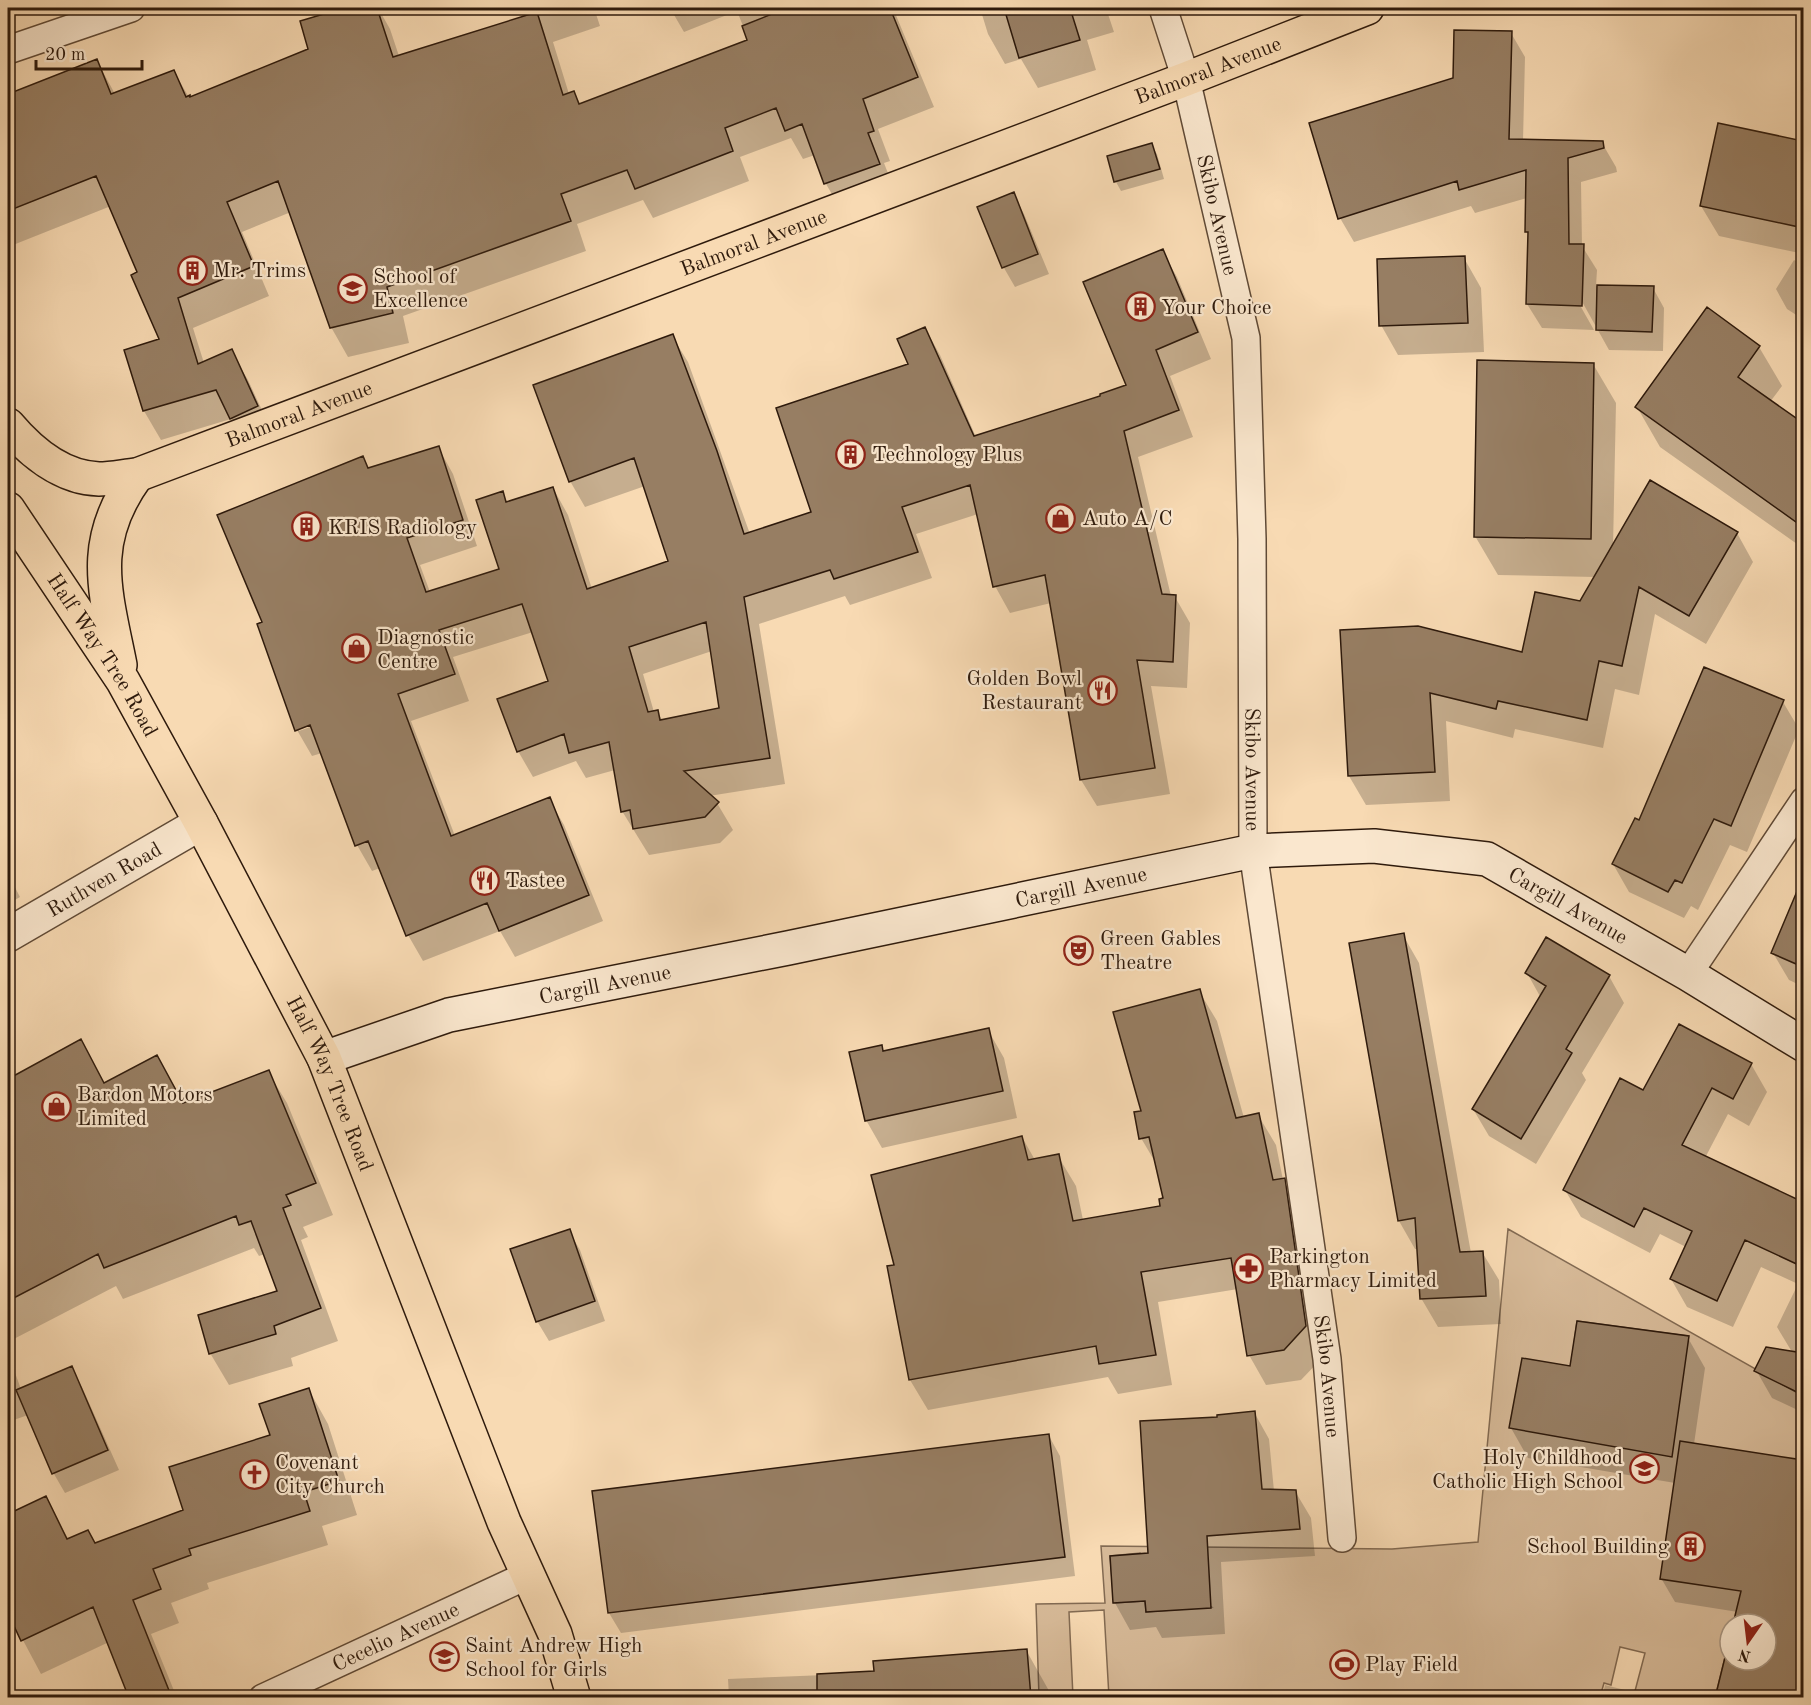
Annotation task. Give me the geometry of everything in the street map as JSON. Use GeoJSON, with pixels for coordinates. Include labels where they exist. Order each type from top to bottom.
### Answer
{"type":"FeatureCollection","features":[{"type":"Feature","properties":{"kind":"main road","name":"Balmoral Avenue"},"geometry":{"type":"LineString","coordinates":[[137,475],[1186,80],[1367,8]]}},
{"type":"Feature","properties":{"kind":"main road"},"geometry":{"type":"LineString","coordinates":[[8,425],[23,443],[48,462],[74,473],[98,479],[137,475]]}},
{"type":"Feature","properties":{"kind":"main road"},"geometry":{"type":"LineString","coordinates":[[123,681],[107,598],[104,546],[110,523],[122,496],[137,475]]}},
{"type":"Feature","properties":{"kind":"main road","name":"Half Way Tree Road"},"geometry":{"type":"LineString","coordinates":[[8,509],[123,681],[324,1058],[493,1494],[555,1635],[574,1698]]}},
{"type":"Feature","properties":{"kind":"main road","name":"Ruthven Road"},"geometry":{"type":"LineString","coordinates":[[8,935],[201,824]]}},
{"type":"Feature","properties":{"kind":"main road","name":"Cargill Avenue"},"geometry":{"type":"LineString","coordinates":[[324,1058],[449,1015],[788,948],[1253,851],[1374,846],[1487,859],[1688,974],[1803,1045]]}},
{"type":"Feature","properties":{"kind":"street"},"geometry":{"type":"LineString","coordinates":[[8,50],[131,8]]}},
{"type":"Feature","properties":{"kind":"street","name":"Skibo Avenue"},"geometry":{"type":"LineString","coordinates":[[1164,8],[1186,80],[1246,338],[1252,550],[1253,851],[1327,1359],[1342,1538]]}},
{"type":"Feature","properties":{"kind":"street"},"geometry":{"type":"LineString","coordinates":[[1688,974],[1803,801]]}},
{"type":"Feature","properties":{"kind":"street","name":"Cecelio Avenue"},"geometry":{"type":"LineString","coordinates":[[262,1698],[528,1575]]}},
{"type":"Feature","properties":{"kind":"shaded area","name":"Holy Childhood Catholic High School"},"geometry":{"type":"Polygon","coordinates":[[[1508,1229],[1803,1396],[1803,1697],[1775,1697],[1798,1599],[1763,1612],[1718,1612],[1718,1672],[1721,1672],[1715,1698],[1654,1697],[1654,1695],[1635,1691],[1645,1653],[1620,1647],[1611,1685],[1604,1683],[1600,1697],[1109,1697],[1104,1610],[1069,1612],[1073,1697],[1039,1697],[1036,1604],[1105,1603],[1101,1546],[1392,1549],[1478,1542],[1508,1229]],[[1577,1321],[1570,1373],[1688,1336],[1577,1321]],[[1140,1553],[1110,1556],[1114,1603],[1145,1601],[1146,1612],[1211,1607],[1141,1572],[1140,1553]]]}},
{"type":"Feature","properties":{"kind":"building"},"geometry":{"type":"Polygon","coordinates":[[[344,8],[377,8],[393,57],[537,12],[563,95],[574,91],[579,104],[747,40],[742,26],[787,8],[890,8],[918,77],[863,99],[874,131],[868,133],[880,164],[824,184],[802,124],[785,131],[776,108],[725,128],[733,151],[635,189],[627,170],[561,194],[571,221],[387,287],[393,313],[330,328],[278,181],[227,202],[254,266],[178,298],[198,364],[232,349],[258,406],[230,419],[216,390],[143,411],[124,350],[159,339],[131,275],[137,272],[96,176],[8,211],[8,94],[97,59],[111,94],[174,70],[186,97],[190,95],[190,97],[308,49],[300,21],[344,8]]]}},
{"type":"Feature","properties":{"kind":"building"},"geometry":{"type":"Polygon","coordinates":[[[1004,8],[1070,8],[1080,40],[1019,58],[1004,8]]]}},
{"type":"Feature","properties":{"kind":"building"},"geometry":{"type":"Polygon","coordinates":[[[1454,30],[1512,31],[1509,139],[1603,141],[1604,148],[1568,158],[1569,244],[1584,244],[1582,306],[1526,304],[1528,232],[1525,232],[1526,170],[1459,190],[1457,181],[1338,219],[1309,123],[1453,78],[1454,30]]]}},
{"type":"Feature","properties":{"kind":"building"},"geometry":{"type":"Polygon","coordinates":[[[1718,123],[1803,141],[1803,206],[1799,227],[1700,206],[1718,123]]]}},
{"type":"Feature","properties":{"kind":"building"},"geometry":{"type":"Polygon","coordinates":[[[1152,143],[1160,169],[1114,182],[1107,156],[1152,143]]]}},
{"type":"Feature","properties":{"kind":"building"},"geometry":{"type":"Polygon","coordinates":[[[1014,192],[1038,254],[1002,268],[977,207],[1014,192]]]}},
{"type":"Feature","properties":{"kind":"building"},"geometry":{"type":"Polygon","coordinates":[[[1163,249],[1198,332],[1156,350],[1179,410],[1124,431],[1162,594],[1176,595],[1173,662],[1137,660],[1155,768],[1080,780],[1045,575],[993,587],[970,485],[902,507],[918,552],[834,579],[830,570],[744,597],[770,758],[684,771],[719,802],[705,817],[633,829],[630,810],[621,812],[609,742],[569,753],[564,734],[517,752],[497,699],[548,681],[522,604],[439,630],[455,674],[398,694],[451,836],[550,797],[589,895],[499,931],[487,903],[406,936],[368,841],[355,846],[310,725],[295,731],[257,624],[262,622],[217,515],[363,456],[368,468],[439,446],[463,520],[407,538],[426,592],[499,569],[476,500],[503,491],[506,502],[553,487],[587,589],[668,561],[634,458],[569,482],[533,385],[673,334],[717,451],[744,534],[811,512],[776,408],[908,364],[897,339],[925,327],[974,436],[1100,396],[1100,394],[1126,385],[1083,282],[1163,249]],[[706,622],[629,647],[648,712],[658,710],[660,720],[719,708],[706,622]]]}},
{"type":"Feature","properties":{"kind":"building"},"geometry":{"type":"Polygon","coordinates":[[[1465,256],[1468,323],[1379,326],[1377,259],[1465,256]]]}},
{"type":"Feature","properties":{"kind":"building"},"geometry":{"type":"Polygon","coordinates":[[[1597,285],[1654,286],[1652,332],[1596,330],[1597,285]]]}},
{"type":"Feature","properties":{"kind":"building"},"geometry":{"type":"Polygon","coordinates":[[[1707,307],[1760,346],[1738,377],[1803,423],[1803,527],[1635,407],[1707,307]]]}},
{"type":"Feature","properties":{"kind":"building"},"geometry":{"type":"Polygon","coordinates":[[[1477,360],[1594,363],[1591,539],[1474,537],[1477,360]]]}},
{"type":"Feature","properties":{"kind":"building"},"geometry":{"type":"Polygon","coordinates":[[[1650,480],[1738,532],[1689,616],[1639,587],[1622,666],[1599,661],[1587,720],[1498,701],[1496,709],[1430,693],[1435,772],[1348,776],[1340,630],[1418,626],[1522,652],[1535,592],[1580,601],[1650,480]]]}},
{"type":"Feature","properties":{"kind":"building"},"geometry":{"type":"Polygon","coordinates":[[[1704,667],[1784,700],[1731,826],[1714,819],[1682,883],[1675,880],[1668,892],[1612,864],[1635,818],[1639,820],[1704,667]]]}},
{"type":"Feature","properties":{"kind":"building"},"geometry":{"type":"Polygon","coordinates":[[[1803,877],[1803,967],[1771,953],[1803,877]]]}},
{"type":"Feature","properties":{"kind":"building"},"geometry":{"type":"Polygon","coordinates":[[[1404,933],[1460,1252],[1483,1251],[1486,1296],[1420,1299],[1415,1218],[1398,1221],[1349,943],[1404,933]]]}},
{"type":"Feature","properties":{"kind":"building"},"geometry":{"type":"Polygon","coordinates":[[[1546,937],[1610,975],[1566,1049],[1572,1053],[1521,1139],[1472,1109],[1546,986],[1525,973],[1546,937]]]}},
{"type":"Feature","properties":{"kind":"building"},"geometry":{"type":"Polygon","coordinates":[[[1200,989],[1236,1118],[1259,1113],[1273,1180],[1285,1178],[1306,1326],[1284,1350],[1247,1356],[1231,1258],[1141,1272],[1156,1355],[1099,1364],[1096,1346],[909,1380],[887,1266],[894,1265],[871,1175],[1022,1136],[1028,1160],[1059,1154],[1073,1221],[1160,1206],[1159,1199],[1163,1198],[1149,1137],[1139,1139],[1134,1112],[1141,1111],[1113,1012],[1200,989]]]}},
{"type":"Feature","properties":{"kind":"building"},"geometry":{"type":"Polygon","coordinates":[[[1679,1024],[1752,1063],[1733,1099],[1712,1088],[1682,1145],[1803,1202],[1803,1267],[1745,1240],[1717,1301],[1670,1279],[1692,1231],[1644,1208],[1634,1227],[1563,1190],[1620,1078],[1643,1090],[1679,1024]]]}},
{"type":"Feature","properties":{"kind":"building"},"geometry":{"type":"Polygon","coordinates":[[[989,1028],[1003,1091],[865,1121],[849,1052],[882,1045],[883,1051],[989,1028]]]}},
{"type":"Feature","properties":{"kind":"building"},"geometry":{"type":"Polygon","coordinates":[[[81,1039],[104,1083],[157,1055],[183,1103],[269,1070],[316,1183],[286,1195],[291,1205],[283,1208],[321,1308],[274,1326],[276,1334],[209,1354],[198,1315],[277,1291],[251,1221],[239,1225],[236,1216],[104,1268],[98,1254],[8,1301],[8,1079],[81,1039]]]}},
{"type":"Feature","properties":{"kind":"building"},"geometry":{"type":"Polygon","coordinates":[[[570,1229],[595,1301],[536,1322],[510,1249],[570,1229]]]}},
{"type":"Feature","properties":{"kind":"building"},"geometry":{"type":"Polygon","coordinates":[[[1577,1321],[1689,1336],[1672,1457],[1509,1428],[1522,1358],[1570,1366],[1577,1321]]]}},
{"type":"Feature","properties":{"kind":"building"},"geometry":{"type":"Polygon","coordinates":[[[1766,1347],[1803,1353],[1803,1395],[1754,1371],[1766,1347]]]}},
{"type":"Feature","properties":{"kind":"building"},"geometry":{"type":"Polygon","coordinates":[[[72,1366],[108,1450],[52,1474],[16,1390],[72,1366]]]}},
{"type":"Feature","properties":{"kind":"building"},"geometry":{"type":"Polygon","coordinates":[[[309,1388],[339,1481],[304,1492],[310,1511],[189,1549],[191,1555],[153,1569],[161,1589],[133,1600],[172,1698],[129,1698],[93,1607],[21,1641],[8,1613],[8,1514],[46,1496],[67,1539],[88,1530],[95,1543],[183,1510],[169,1467],[270,1435],[259,1404],[309,1388]]]}},
{"type":"Feature","properties":{"kind":"building"},"geometry":{"type":"Polygon","coordinates":[[[1255,1411],[1262,1489],[1296,1490],[1300,1529],[1207,1536],[1211,1608],[1146,1612],[1145,1601],[1113,1603],[1110,1556],[1148,1553],[1140,1421],[1217,1417],[1217,1415],[1255,1411]]]}},
{"type":"Feature","properties":{"kind":"building"},"geometry":{"type":"Polygon","coordinates":[[[1049,1434],[1065,1557],[608,1613],[592,1491],[1049,1434]]]}},
{"type":"Feature","properties":{"kind":"building"},"geometry":{"type":"Polygon","coordinates":[[[1680,1441],[1803,1460],[1803,1698],[1715,1698],[1721,1672],[1778,1672],[1778,1612],[1736,1612],[1741,1591],[1660,1579],[1680,1441]]]}},
{"type":"Feature","properties":{"kind":"building"},"geometry":{"type":"Polygon","coordinates":[[[1027,1649],[1031,1698],[817,1698],[817,1674],[874,1671],[873,1661],[1027,1649]]]}},
{"type":"Feature","properties":{"kind":"place","name":"Mr. Trims"},"geometry":{"type":"Point","coordinates":[192,270]}},
{"type":"Feature","properties":{"kind":"place","name":"School of Excellence"},"geometry":{"type":"Point","coordinates":[352,288]}},
{"type":"Feature","properties":{"kind":"place","name":"Your Choice"},"geometry":{"type":"Point","coordinates":[1140,307]}},
{"type":"Feature","properties":{"kind":"place","name":"Technology Plus"},"geometry":{"type":"Point","coordinates":[851,454]}},
{"type":"Feature","properties":{"kind":"place","name":"Auto A/C"},"geometry":{"type":"Point","coordinates":[1061,518]}},
{"type":"Feature","properties":{"kind":"place","name":"KRIS Radiology"},"geometry":{"type":"Point","coordinates":[307,527]}},
{"type":"Feature","properties":{"kind":"place","name":"Diagnostic Centre"},"geometry":{"type":"Point","coordinates":[356,649]}},
{"type":"Feature","properties":{"kind":"place","name":"Golden Bowl Restaurant"},"geometry":{"type":"Point","coordinates":[1103,690]}},
{"type":"Feature","properties":{"kind":"place","name":"Tastee"},"geometry":{"type":"Point","coordinates":[484,880]}},
{"type":"Feature","properties":{"kind":"place","name":"Green Gables Theatre"},"geometry":{"type":"Point","coordinates":[1079,950]}},
{"type":"Feature","properties":{"kind":"place","name":"Bardon Motors Limited"},"geometry":{"type":"Point","coordinates":[56,1106]}},
{"type":"Feature","properties":{"kind":"place","name":"Parkington Pharmacy Limited"},"geometry":{"type":"Point","coordinates":[1248,1268]}},
{"type":"Feature","properties":{"kind":"place","name":"Holy Childhood Catholic High School"},"geometry":{"type":"Point","coordinates":[1644,1469]}},
{"type":"Feature","properties":{"kind":"place","name":"Covenant City Church"},"geometry":{"type":"Point","coordinates":[254,1474]}},
{"type":"Feature","properties":{"kind":"place","name":"School Building"},"geometry":{"type":"Point","coordinates":[1690,1546]}},
{"type":"Feature","properties":{"kind":"place","name":"Saint Andrew High School for Girls"},"geometry":{"type":"Point","coordinates":[444,1657]}},
{"type":"Feature","properties":{"kind":"place","name":"Play Field"},"geometry":{"type":"Point","coordinates":[1344,1664]}}]}
